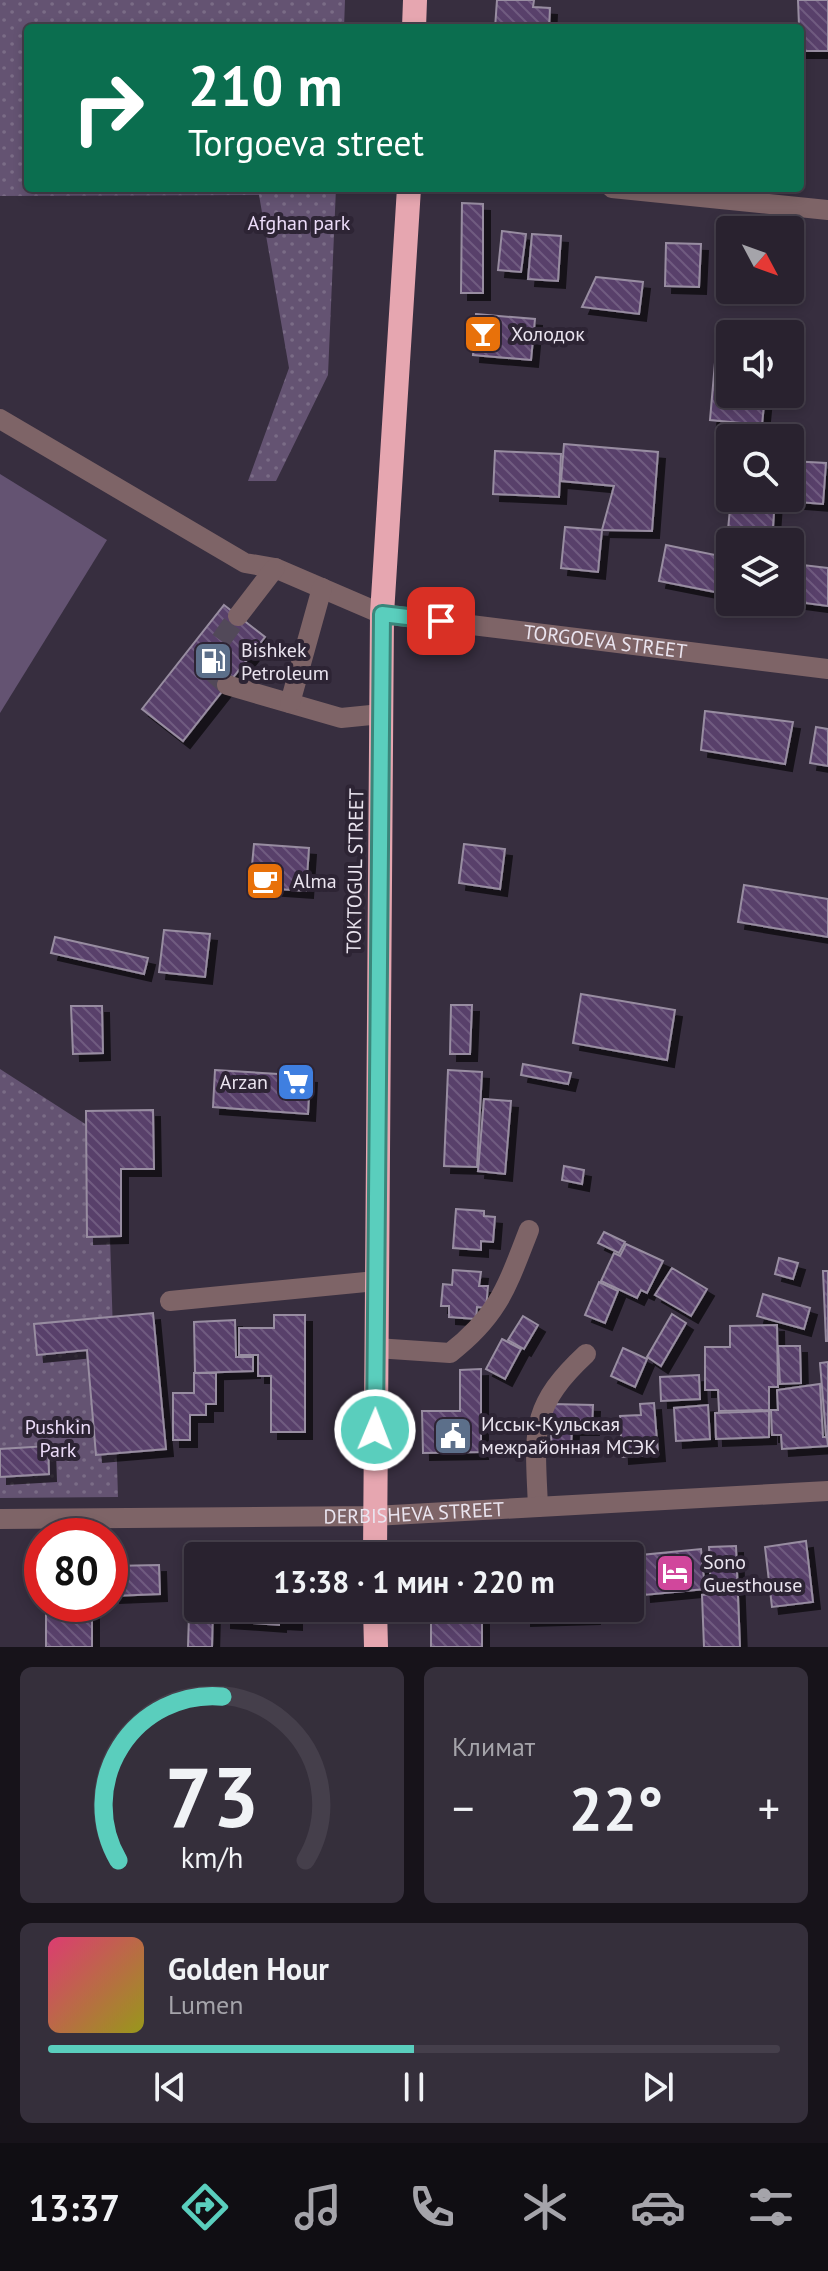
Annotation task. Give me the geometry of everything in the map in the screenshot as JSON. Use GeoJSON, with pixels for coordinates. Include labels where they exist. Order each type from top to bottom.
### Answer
{"type":"FeatureCollection","features":[{"type":"Feature","properties":{"kind":"highway"},"geometry":{"type":"LineString","coordinates":[[414,24],[415,0]]}},
{"type":"Feature","properties":{"kind":"highway","name":"TOKTOGUL STREET"},"geometry":{"type":"LineString","coordinates":[[375,1542],[382,614],[409,192]]}},
{"type":"Feature","properties":{"kind":"highway"},"geometry":{"type":"LineString","coordinates":[[375,1622],[376,1647]]}},
{"type":"Feature","properties":{"kind":"street"},"geometry":{"type":"LineString","coordinates":[[651,192],[828,210]]}},
{"type":"Feature","properties":{"kind":"street","name":"TORGOEVA STREET"},"geometry":{"type":"LineString","coordinates":[[0,419],[245,563],[275,568],[382,614],[828,669]]}},
{"type":"Feature","properties":{"kind":"street"},"geometry":{"type":"LineString","coordinates":[[238,616],[275,568]]}},
{"type":"Feature","properties":{"kind":"street"},"geometry":{"type":"LineString","coordinates":[[290,703],[322,588]]}},
{"type":"Feature","properties":{"kind":"street"},"geometry":{"type":"LineString","coordinates":[[227,685],[341,718],[381,714]]}},
{"type":"Feature","properties":{"kind":"street"},"geometry":{"type":"LineString","coordinates":[[376,1348],[439,1355],[459,1347],[475,1334],[502,1300],[529,1230]]}},
{"type":"Feature","properties":{"kind":"street"},"geometry":{"type":"LineString","coordinates":[[170,1301],[376,1281]]}},
{"type":"Feature","properties":{"kind":"street"},"geometry":{"type":"LineString","coordinates":[[538,1507],[535,1435],[557,1380],[586,1354]]}},
{"type":"Feature","properties":{"kind":"street","name":"DERBISHEVA STREET"},"geometry":{"type":"LineString","coordinates":[[0,1519],[374,1516],[828,1491]]}},
{"type":"Feature","properties":{"kind":"green space","name":"Afghan park"},"geometry":{"type":"Polygon","coordinates":[[[0,0],[345,0],[344,24],[24,24],[24,192],[336,192],[328,375],[276,481],[248,481],[289,368],[259,195],[0,196],[0,0]]]}},
{"type":"Feature","properties":{"kind":"green space"},"geometry":{"type":"Polygon","coordinates":[[[0,474],[107,540],[0,713],[0,474]]]}},
{"type":"Feature","properties":{"kind":"green space","name":"Pushkin Park"},"geometry":{"type":"Polygon","coordinates":[[[0,1069],[107,1138],[118,1497],[0,1498],[0,1069]]]}},
{"type":"Feature","properties":{"kind":"building"},"geometry":{"type":"Polygon","coordinates":[[[497,0],[534,0],[533,7],[550,8],[549,24],[495,24],[497,0]]]}},
{"type":"Feature","properties":{"kind":"building"},"geometry":{"type":"Polygon","coordinates":[[[798,0],[828,0],[828,51],[804,51],[804,24],[799,24],[798,0]]]}},
{"type":"Feature","properties":{"kind":"building"},"geometry":{"type":"Polygon","coordinates":[[[462,203],[483,204],[483,293],[461,293],[462,203]]]}},
{"type":"Feature","properties":{"kind":"building"},"geometry":{"type":"Polygon","coordinates":[[[502,231],[526,234],[521,272],[498,270],[502,231]]]}},
{"type":"Feature","properties":{"kind":"building"},"geometry":{"type":"Polygon","coordinates":[[[532,234],[561,236],[558,281],[528,279],[532,234]]]}},
{"type":"Feature","properties":{"kind":"building"},"geometry":{"type":"Polygon","coordinates":[[[666,243],[701,244],[699,287],[665,286],[666,243]]]}},
{"type":"Feature","properties":{"kind":"building"},"geometry":{"type":"Polygon","coordinates":[[[596,277],[643,282],[639,314],[582,307],[596,277]]]}},
{"type":"Feature","properties":{"kind":"building"},"geometry":{"type":"Polygon","coordinates":[[[476,314],[535,319],[531,360],[473,355],[476,314]]]}},
{"type":"Feature","properties":{"kind":"building"},"geometry":{"type":"Polygon","coordinates":[[[716,351],[716,408],[764,408],[762,424],[710,420],[716,351]]]}},
{"type":"Feature","properties":{"kind":"building"},"geometry":{"type":"Polygon","coordinates":[[[564,444],[658,452],[652,531],[602,530],[614,486],[561,481],[564,444]]]}},
{"type":"Feature","properties":{"kind":"building"},"geometry":{"type":"Polygon","coordinates":[[[495,451],[561,454],[559,497],[493,494],[495,451]]]}},
{"type":"Feature","properties":{"kind":"building"},"geometry":{"type":"Polygon","coordinates":[[[804,462],[826,463],[823,504],[804,502],[804,462]]]}},
{"type":"Feature","properties":{"kind":"building"},"geometry":{"type":"Polygon","coordinates":[[[730,512],[774,512],[773,528],[728,528],[730,512]]]}},
{"type":"Feature","properties":{"kind":"building"},"geometry":{"type":"Polygon","coordinates":[[[565,527],[602,530],[598,572],[561,568],[565,527]]]}},
{"type":"Feature","properties":{"kind":"building"},"geometry":{"type":"Polygon","coordinates":[[[666,545],[716,555],[716,592],[659,581],[666,545]]]}},
{"type":"Feature","properties":{"kind":"building"},"geometry":{"type":"Polygon","coordinates":[[[804,565],[828,568],[828,606],[804,603],[804,565]]]}},
{"type":"Feature","properties":{"kind":"building","name":"Bishkek Petroleum"},"geometry":{"type":"Polygon","coordinates":[[[224,605],[265,637],[183,741],[142,709],[224,605]]]}},
{"type":"Feature","properties":{"kind":"building"},"geometry":{"type":"Polygon","coordinates":[[[705,711],[793,722],[785,764],[701,750],[705,711]]]}},
{"type":"Feature","properties":{"kind":"building"},"geometry":{"type":"Polygon","coordinates":[[[816,727],[828,729],[828,766],[810,763],[816,727]]]}},
{"type":"Feature","properties":{"kind":"building"},"geometry":{"type":"Polygon","coordinates":[[[254,844],[309,848],[306,891],[250,887],[254,844]]]}},
{"type":"Feature","properties":{"kind":"building"},"geometry":{"type":"Polygon","coordinates":[[[464,844],[505,849],[500,889],[459,883],[464,844]]]}},
{"type":"Feature","properties":{"kind":"building"},"geometry":{"type":"Polygon","coordinates":[[[744,885],[828,899],[828,937],[738,922],[744,885]]]}},
{"type":"Feature","properties":{"kind":"building"},"geometry":{"type":"Polygon","coordinates":[[[164,930],[210,934],[205,977],[159,972],[164,930]]]}},
{"type":"Feature","properties":{"kind":"building"},"geometry":{"type":"Polygon","coordinates":[[[55,937],[148,958],[144,974],[51,953],[55,937]]]}},
{"type":"Feature","properties":{"kind":"building"},"geometry":{"type":"Polygon","coordinates":[[[581,994],[675,1010],[667,1060],[573,1043],[581,994]]]}},
{"type":"Feature","properties":{"kind":"building"},"geometry":{"type":"Polygon","coordinates":[[[451,1005],[472,1005],[470,1054],[450,1054],[451,1005]]]}},
{"type":"Feature","properties":{"kind":"building"},"geometry":{"type":"Polygon","coordinates":[[[71,1006],[102,1006],[103,1053],[73,1054],[71,1006]]]}},
{"type":"Feature","properties":{"kind":"building"},"geometry":{"type":"Polygon","coordinates":[[[523,1064],[571,1073],[568,1084],[521,1075],[523,1064]]]}},
{"type":"Feature","properties":{"kind":"building"},"geometry":{"type":"Polygon","coordinates":[[[215,1070],[310,1076],[308,1114],[213,1107],[215,1070]]]}},
{"type":"Feature","properties":{"kind":"building"},"geometry":{"type":"Polygon","coordinates":[[[448,1070],[482,1072],[477,1167],[444,1166],[448,1070]]]}},
{"type":"Feature","properties":{"kind":"building"},"geometry":{"type":"Polygon","coordinates":[[[484,1099],[511,1101],[505,1174],[478,1171],[484,1099]]]}},
{"type":"Feature","properties":{"kind":"building"},"geometry":{"type":"Polygon","coordinates":[[[153,1110],[154,1169],[121,1169],[121,1236],[87,1237],[86,1111],[153,1110]]]}},
{"type":"Feature","properties":{"kind":"building"},"geometry":{"type":"Polygon","coordinates":[[[564,1166],[584,1170],[582,1184],[562,1180],[564,1166]]]}},
{"type":"Feature","properties":{"kind":"building"},"geometry":{"type":"Polygon","coordinates":[[[456,1209],[484,1211],[484,1216],[495,1217],[493,1242],[481,1241],[481,1250],[453,1248],[456,1209]]]}},
{"type":"Feature","properties":{"kind":"building"},"geometry":{"type":"Polygon","coordinates":[[[604,1232],[625,1242],[619,1253],[598,1243],[604,1232]]]}},
{"type":"Feature","properties":{"kind":"building"},"geometry":{"type":"Polygon","coordinates":[[[626,1244],[663,1261],[647,1293],[641,1290],[637,1298],[601,1281],[614,1253],[620,1256],[626,1244]]]}},
{"type":"Feature","properties":{"kind":"building"},"geometry":{"type":"Polygon","coordinates":[[[779,1258],[798,1263],[793,1279],[775,1274],[779,1258]]]}},
{"type":"Feature","properties":{"kind":"building"},"geometry":{"type":"Polygon","coordinates":[[[672,1268],[707,1289],[691,1316],[655,1295],[672,1268]]]}},
{"type":"Feature","properties":{"kind":"building"},"geometry":{"type":"Polygon","coordinates":[[[453,1270],[481,1272],[479,1286],[488,1286],[486,1308],[477,1307],[476,1319],[449,1317],[449,1306],[441,1306],[443,1284],[452,1285],[453,1270]]]}},
{"type":"Feature","properties":{"kind":"building"},"geometry":{"type":"Polygon","coordinates":[[[823,1271],[828,1271],[828,1341],[826,1341],[823,1271]]]}},
{"type":"Feature","properties":{"kind":"building"},"geometry":{"type":"Polygon","coordinates":[[[599,1282],[618,1291],[605,1323],[585,1315],[599,1282]]]}},
{"type":"Feature","properties":{"kind":"building"},"geometry":{"type":"Polygon","coordinates":[[[763,1294],[810,1308],[804,1329],[757,1316],[763,1294]]]}},
{"type":"Feature","properties":{"kind":"building"},"geometry":{"type":"Polygon","coordinates":[[[153,1313],[166,1449],[96,1455],[87,1350],[37,1355],[34,1324],[153,1313]]]}},
{"type":"Feature","properties":{"kind":"building"},"geometry":{"type":"Polygon","coordinates":[[[672,1314],[686,1323],[661,1366],[647,1357],[672,1314]]]}},
{"type":"Feature","properties":{"kind":"building"},"geometry":{"type":"Polygon","coordinates":[[[274,1315],[305,1315],[305,1432],[271,1432],[271,1376],[258,1376],[258,1355],[239,1355],[239,1328],[274,1328],[274,1315]]]}},
{"type":"Feature","properties":{"kind":"building"},"geometry":{"type":"Polygon","coordinates":[[[523,1316],[538,1325],[524,1349],[508,1340],[523,1316]]]}},
{"type":"Feature","properties":{"kind":"building"},"geometry":{"type":"Polygon","coordinates":[[[235,1320],[236,1357],[253,1357],[253,1371],[195,1373],[194,1322],[235,1320]]]}},
{"type":"Feature","properties":{"kind":"building"},"geometry":{"type":"Polygon","coordinates":[[[777,1325],[778,1387],[769,1387],[769,1410],[719,1411],[718,1390],[705,1390],[705,1347],[730,1347],[730,1326],[777,1325]]]}},
{"type":"Feature","properties":{"kind":"building"},"geometry":{"type":"Polygon","coordinates":[[[502,1339],[521,1349],[505,1379],[486,1369],[502,1339]]]}},
{"type":"Feature","properties":{"kind":"building"},"geometry":{"type":"Polygon","coordinates":[[[778,1346],[800,1346],[801,1383],[780,1384],[778,1346]]]}},
{"type":"Feature","properties":{"kind":"building"},"geometry":{"type":"Polygon","coordinates":[[[623,1348],[647,1359],[635,1387],[611,1376],[623,1348]]]}},
{"type":"Feature","properties":{"kind":"building"},"geometry":{"type":"Polygon","coordinates":[[[828,1362],[828,1435],[826,1435],[820,1363],[828,1362]]]}},
{"type":"Feature","properties":{"kind":"building"},"geometry":{"type":"Polygon","coordinates":[[[481,1369],[481,1452],[423,1453],[422,1411],[460,1411],[460,1370],[481,1369]]]}},
{"type":"Feature","properties":{"kind":"building"},"geometry":{"type":"Polygon","coordinates":[[[194,1373],[216,1373],[216,1404],[206,1404],[206,1415],[190,1415],[190,1440],[173,1440],[173,1393],[194,1393],[194,1373]]]}},
{"type":"Feature","properties":{"kind":"building"},"geometry":{"type":"Polygon","coordinates":[[[699,1375],[700,1399],[661,1401],[660,1377],[699,1375]]]}},
{"type":"Feature","properties":{"kind":"building"},"geometry":{"type":"Polygon","coordinates":[[[820,1384],[823,1437],[827,1437],[828,1446],[782,1449],[781,1435],[772,1435],[771,1410],[778,1410],[777,1390],[820,1384]]]}},
{"type":"Feature","properties":{"kind":"building"},"geometry":{"type":"Polygon","coordinates":[[[654,1403],[658,1454],[622,1457],[620,1416],[641,1415],[640,1404],[654,1403]]]}},
{"type":"Feature","properties":{"kind":"building"},"geometry":{"type":"Polygon","coordinates":[[[552,1404],[593,1405],[592,1428],[572,1428],[571,1448],[551,1448],[552,1404]]]}},
{"type":"Feature","properties":{"kind":"building"},"geometry":{"type":"Polygon","coordinates":[[[708,1405],[710,1439],[676,1441],[674,1408],[708,1405]]]}},
{"type":"Feature","properties":{"kind":"building"},"geometry":{"type":"Polygon","coordinates":[[[769,1411],[769,1437],[716,1439],[715,1413],[769,1411]]]}},
{"type":"Feature","properties":{"kind":"building"},"geometry":{"type":"Polygon","coordinates":[[[48,1446],[49,1474],[0,1477],[0,1449],[48,1446]]]}},
{"type":"Feature","properties":{"kind":"building"},"geometry":{"type":"Polygon","coordinates":[[[806,1541],[813,1602],[772,1607],[765,1547],[806,1541]]]}},
{"type":"Feature","properties":{"kind":"building"},"geometry":{"type":"Polygon","coordinates":[[[736,1546],[740,1647],[704,1647],[702,1595],[711,1594],[709,1547],[736,1546]]]}},
{"type":"Feature","properties":{"kind":"building"},"geometry":{"type":"Polygon","coordinates":[[[701,1549],[705,1589],[644,1595],[644,1555],[701,1549]]]}},
{"type":"Feature","properties":{"kind":"building"},"geometry":{"type":"Polygon","coordinates":[[[159,1565],[160,1594],[128,1595],[128,1566],[159,1565]]]}},
{"type":"Feature","properties":{"kind":"building"},"geometry":{"type":"Polygon","coordinates":[[[46,1622],[92,1622],[92,1647],[46,1647],[46,1622]]]}},
{"type":"Feature","properties":{"kind":"building"},"geometry":{"type":"Polygon","coordinates":[[[189,1622],[213,1622],[212,1647],[188,1647],[189,1622]]]}},
{"type":"Feature","properties":{"kind":"building"},"geometry":{"type":"Polygon","coordinates":[[[238,1622],[279,1622],[279,1625],[238,1622]]]}},
{"type":"Feature","properties":{"kind":"building"},"geometry":{"type":"Polygon","coordinates":[[[431,1622],[482,1622],[482,1647],[431,1647],[431,1622]]]}},
{"type":"Feature","properties":{"kind":"tunnel"},"geometry":{"type":"LineString","coordinates":[[227,685],[204,664],[238,616]]}},
{"type":"Feature","properties":{"kind":"place","name":"Холодок"},"geometry":{"type":"Point","coordinates":[483,334]}},
{"type":"Feature","properties":{"kind":"place","name":"Bishkek Petroleum"},"geometry":{"type":"Point","coordinates":[213,661]}},
{"type":"Feature","properties":{"kind":"place","name":"Alma"},"geometry":{"type":"Point","coordinates":[265,881]}},
{"type":"Feature","properties":{"kind":"place","name":"Arzan"},"geometry":{"type":"Point","coordinates":[296,1082]}},
{"type":"Feature","properties":{"kind":"place","name":"Иссык-Кульская межрайонная МСЭК"},"geometry":{"type":"Point","coordinates":[453,1436]}},
{"type":"Feature","properties":{"kind":"place","name":"Sono Guesthouse"},"geometry":{"type":"Point","coordinates":[675,1573]}},
{"type":"Feature","properties":{"kind":"route"},"geometry":{"type":"LineString","coordinates":[[375,1430],[382,614],[441,621]]}}]}
